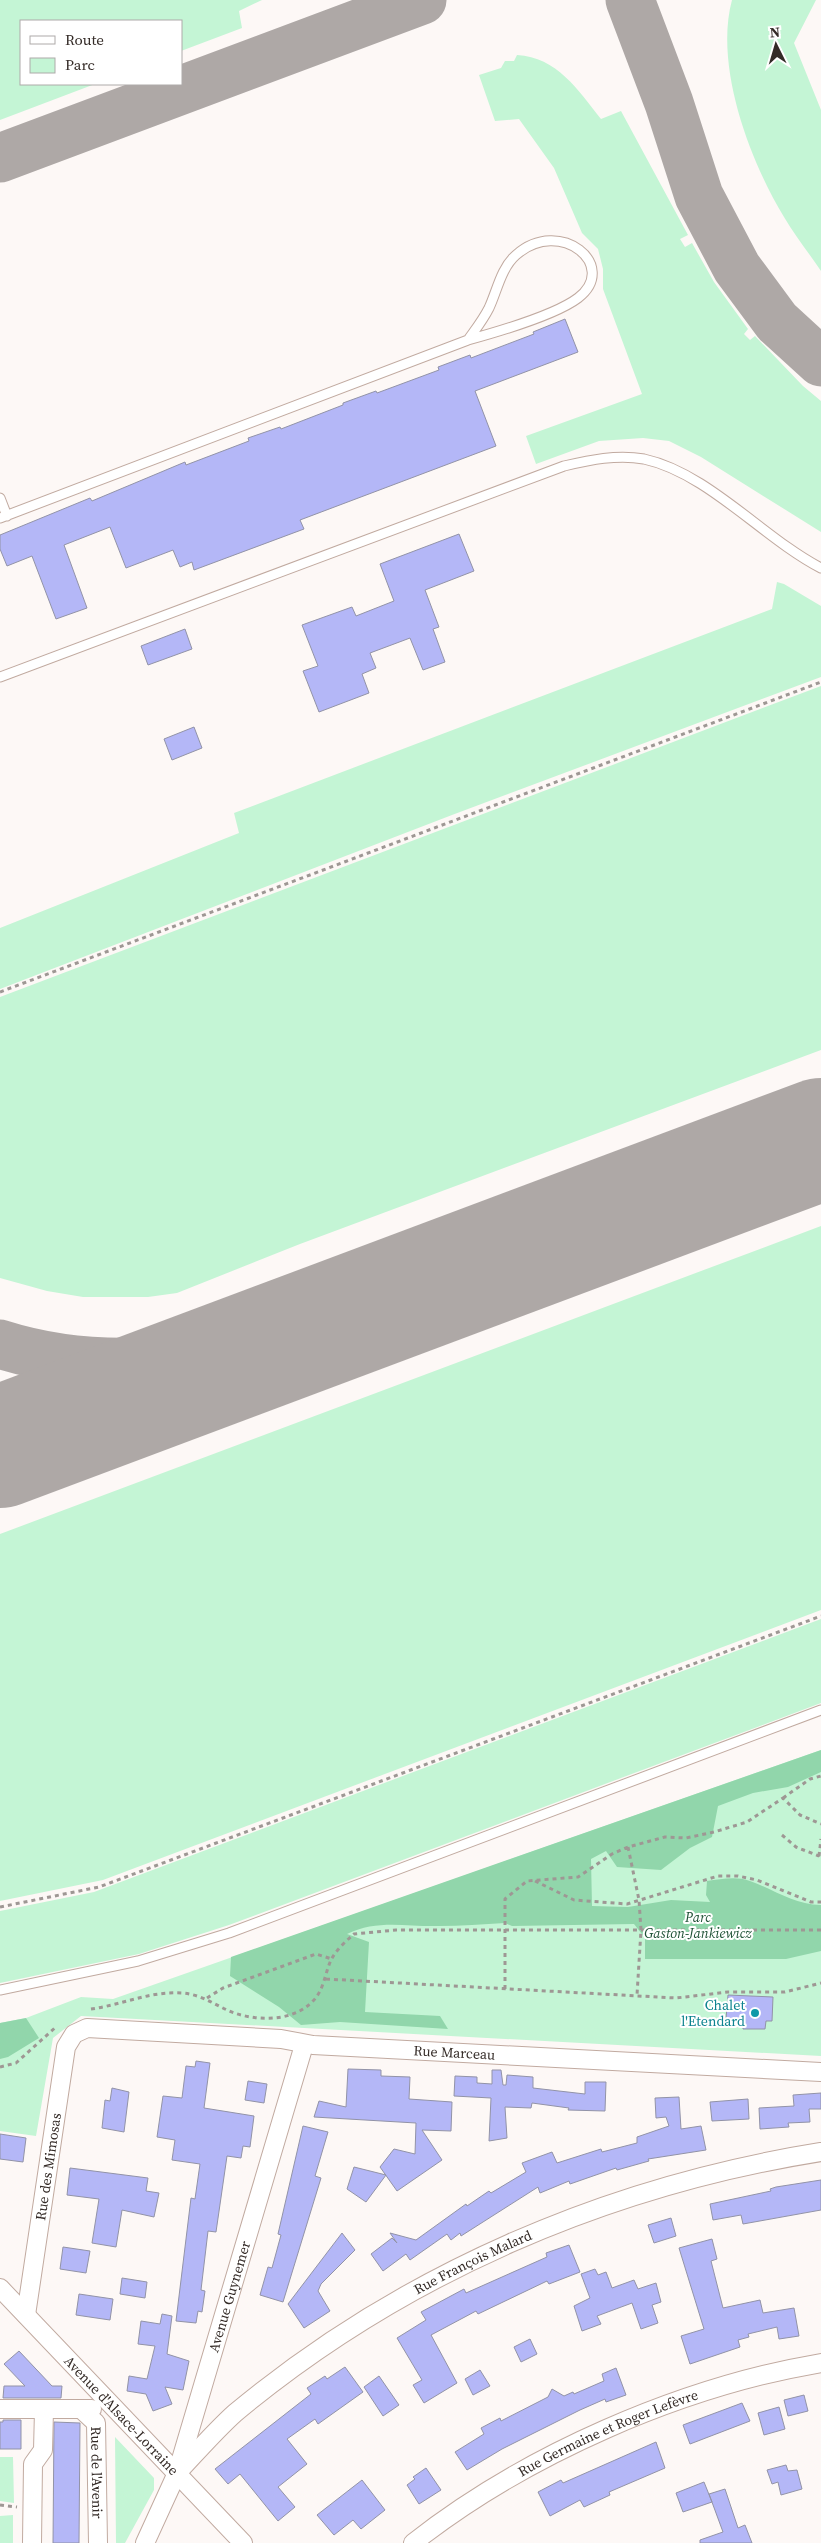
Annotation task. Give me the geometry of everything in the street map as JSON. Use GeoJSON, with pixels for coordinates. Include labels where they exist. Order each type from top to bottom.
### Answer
{"type":"FeatureCollection","features":[{"type":"Feature","properties":{"kind":"street","name":"Rue Marceau"},"geometry":{"type":"LineString","coordinates":[[87,2028],[281,2039],[304,2045],[821,2072]]}},
{"type":"Feature","properties":{"kind":"street","name":"Rue des Mimosas"},"geometry":{"type":"LineString","coordinates":[[26,2315],[66,2047],[74,2034],[87,2028]]}},
{"type":"Feature","properties":{"kind":"street","name":"Avenue Guynemer"},"geometry":{"type":"LineString","coordinates":[[145,2543],[177,2472],[304,2045]]}},
{"type":"Feature","properties":{"kind":"street","name":"Rue François Malard"},"geometry":{"type":"LineString","coordinates":[[177,2472],[234,2415],[287,2372],[410,2292],[525,2236],[641,2193],[765,2161],[821,2152]]}},
{"type":"Feature","properties":{"kind":"street","name":"Avenue d'Alsace-Lorraine"},"geometry":{"type":"LineString","coordinates":[[0,2288],[243,2543]]}},
{"type":"Feature","properties":{"kind":"street","name":"Rue Germaine et Roger Lefèvre"},"geometry":{"type":"LineString","coordinates":[[413,2543],[443,2519],[562,2449],[688,2397],[821,2363]]}},
{"type":"Feature","properties":{"kind":"street","name":"Rue de l'Avenir"},"geometry":{"type":"LineString","coordinates":[[0,2409],[44,2410],[114,2407]]}},
{"type":"Feature","properties":{"kind":"street","name":"Rue de l'Avenir"},"geometry":{"type":"LineString","coordinates":[[81,2409],[96,2423],[98,2543]]}},
{"type":"Feature","properties":{"kind":"street"},"geometry":{"type":"LineString","coordinates":[[32,2543],[32,2464],[42,2450],[44,2410]]}},
{"type":"Feature","properties":{"kind":"lane"},"geometry":{"type":"LineString","coordinates":[[0,498],[3,517],[468,340],[499,332],[578,298],[591,279],[591,266],[587,256],[578,247],[564,241],[551,240],[528,247],[516,255],[502,276],[488,311],[468,340]]}},
{"type":"Feature","properties":{"kind":"lane"},"geometry":{"type":"LineString","coordinates":[[0,676],[564,466],[603,458],[643,459],[683,473],[821,568]]}},
{"type":"Feature","properties":{"kind":"lane"},"geometry":{"type":"LineString","coordinates":[[0,1990],[138,1961],[229,1933],[821,1710]]}},
{"type":"Feature","properties":{"kind":"path"},"geometry":{"type":"LineString","coordinates":[[0,992],[821,682]]}},
{"type":"Feature","properties":{"kind":"path"},"geometry":{"type":"LineString","coordinates":[[0,1907],[99,1887],[821,1616]]}},
{"type":"Feature","properties":{"kind":"path"},"geometry":{"type":"LineString","coordinates":[[505,1989],[505,1899],[526,1881],[578,1877],[612,1854],[628,1847],[665,1837],[686,1838],[746,1822],[810,1778],[821,1776]]}},
{"type":"Feature","properties":{"kind":"path"},"geometry":{"type":"LineString","coordinates":[[783,1798],[800,1815],[821,1824]]}},
{"type":"Feature","properties":{"kind":"path"},"geometry":{"type":"LineString","coordinates":[[782,1835],[796,1847],[820,1858],[821,1840]]}},
{"type":"Feature","properties":{"kind":"path"},"geometry":{"type":"LineString","coordinates":[[628,1847],[639,1900],[641,1930],[637,1995]]}},
{"type":"Feature","properties":{"kind":"path"},"geometry":{"type":"LineString","coordinates":[[534,1880],[574,1900],[627,1904],[718,1876],[738,1876],[757,1880],[811,1902],[821,1902]]}},
{"type":"Feature","properties":{"kind":"path"},"geometry":{"type":"LineString","coordinates":[[84,2010],[112,2006],[159,1993],[182,1993],[206,1998],[240,2015],[269,2018],[286,2017],[314,2001],[326,1978],[332,1959],[354,1934],[396,1930],[506,1929],[821,1930]]}},
{"type":"Feature","properties":{"kind":"path"},"geometry":{"type":"LineString","coordinates":[[206,1998],[224,1988],[316,1954],[332,1959]]}},
{"type":"Feature","properties":{"kind":"path"},"geometry":{"type":"LineString","coordinates":[[326,1978],[676,1998],[728,1992],[785,1992],[821,1983]]}},
{"type":"Feature","properties":{"kind":"path"},"geometry":{"type":"LineString","coordinates":[[0,2067],[16,2063],[58,2025]]}},
{"type":"Feature","properties":{"kind":"green space"},"geometry":{"type":"Polygon","coordinates":[[[0,0],[262,0],[239,11],[242,28],[182,51],[182,20],[20,20],[20,85],[92,85],[0,120],[0,0]]]}},
{"type":"Feature","properties":{"kind":"green space"},"geometry":{"type":"Polygon","coordinates":[[[732,0],[816,0],[794,43],[821,110],[821,271],[793,231],[771,194],[748,141],[732,83],[728,54],[728,26],[732,0]]]}},
{"type":"Feature","properties":{"kind":"green space"},"geometry":{"type":"Polygon","coordinates":[[[517,55],[531,57],[555,68],[575,87],[601,119],[621,111],[688,235],[680,239],[685,247],[692,243],[714,282],[748,329],[744,334],[750,340],[755,336],[803,386],[821,401],[821,532],[701,457],[669,441],[643,438],[599,441],[536,464],[526,436],[642,394],[603,289],[603,269],[598,249],[582,233],[554,168],[519,119],[495,121],[479,75],[501,68],[505,61],[514,61],[517,55]]]}},
{"type":"Feature","properties":{"kind":"green space"},"geometry":{"type":"Polygon","coordinates":[[[777,582],[784,584],[821,606],[821,677],[452,815],[0,989],[0,928],[239,833],[234,813],[772,609],[777,582]]]}},
{"type":"Feature","properties":{"kind":"green space"},"geometry":{"type":"Polygon","coordinates":[[[821,686],[821,1050],[300,1244],[177,1293],[148,1297],[83,1297],[47,1291],[0,1278],[0,997],[821,686]]]}},
{"type":"Feature","properties":{"kind":"green space"},"geometry":{"type":"Polygon","coordinates":[[[821,1226],[821,1610],[103,1880],[0,1901],[0,1534],[821,1226]]]}},
{"type":"Feature","properties":{"kind":"green space"},"geometry":{"type":"Polygon","coordinates":[[[821,1619],[821,1703],[229,1925],[139,1954],[0,1983],[0,1911],[94,1892],[821,1619]]]}},
{"type":"Feature","properties":{"kind":"green space","name":"Parc Gaston-Jankiewicz"},"geometry":{"type":"Polygon","coordinates":[[[821,1750],[821,2056],[81,2016],[53,2038],[36,2136],[0,2131],[0,2023],[26,2018],[81,1997],[113,1999],[821,1750]]]}},
{"type":"Feature","properties":{"kind":"green space"},"geometry":{"type":"Polygon","coordinates":[[[821,1750],[821,1772],[788,1787],[753,1793],[718,1806],[712,1837],[690,1848],[661,1870],[617,1867],[606,1851],[591,1859],[592,1906],[628,1907],[671,1900],[710,1902],[706,1895],[707,1881],[729,1878],[745,1879],[793,1900],[821,1905],[821,1951],[786,1959],[645,1959],[645,1938],[634,1924],[512,1926],[505,1923],[447,1926],[381,1925],[358,1929],[347,1934],[369,1942],[365,2012],[440,2016],[448,2029],[340,2022],[301,2025],[279,2007],[230,1976],[231,1957],[821,1750]]]}},
{"type":"Feature","properties":{"kind":"green space"},"geometry":{"type":"Polygon","coordinates":[[[26,2018],[39,2038],[8,2057],[0,2059],[0,2023],[26,2018]]]}},
{"type":"Feature","properties":{"kind":"green space"},"geometry":{"type":"Polygon","coordinates":[[[115,2437],[154,2478],[154,2490],[125,2543],[116,2543],[115,2437]]]}},
{"type":"Feature","properties":{"kind":"green space"},"geometry":{"type":"Polygon","coordinates":[[[0,2457],[13,2457],[14,2503],[0,2501],[0,2457]]]}},
{"type":"Feature","properties":{"kind":"green space"},"geometry":{"type":"Polygon","coordinates":[[[13,2515],[13,2543],[0,2543],[0,2516],[13,2515]]]}},
{"type":"Feature","properties":{"kind":"building"},"geometry":{"type":"Polygon","coordinates":[[[565,319],[578,352],[475,391],[496,446],[300,520],[304,529],[194,570],[192,562],[180,567],[173,550],[126,568],[110,527],[64,545],[87,608],[56,619],[32,556],[7,566],[0,549],[0,535],[90,498],[92,501],[185,462],[186,465],[249,441],[248,438],[280,427],[281,429],[343,405],[343,403],[376,391],[377,393],[439,370],[438,367],[470,355],[471,358],[534,334],[533,332],[565,319]]]}},
{"type":"Feature","properties":{"kind":"building"},"geometry":{"type":"Polygon","coordinates":[[[459,534],[474,571],[425,590],[439,627],[433,629],[445,662],[423,670],[410,638],[370,653],[376,668],[362,674],[369,693],[319,712],[303,671],[318,666],[302,625],[352,607],[356,616],[394,601],[380,564],[459,534]]]}},
{"type":"Feature","properties":{"kind":"building"},"geometry":{"type":"Polygon","coordinates":[[[185,629],[192,649],[148,665],[141,646],[185,629]]]}},
{"type":"Feature","properties":{"kind":"building"},"geometry":{"type":"Polygon","coordinates":[[[194,727],[202,748],[172,760],[164,739],[194,727]]]}},
{"type":"Feature","properties":{"kind":"building"},"geometry":{"type":"Polygon","coordinates":[[[728,1995],[773,1997],[772,2021],[766,2021],[765,2029],[743,2029],[743,2019],[726,2019],[728,1995]]]}},
{"type":"Feature","properties":{"kind":"building"},"geometry":{"type":"Polygon","coordinates":[[[196,2061],[210,2063],[204,2108],[254,2116],[250,2147],[243,2146],[241,2158],[227,2156],[216,2232],[208,2231],[201,2290],[205,2291],[202,2312],[198,2311],[196,2323],[176,2321],[191,2198],[195,2199],[200,2164],[172,2160],[175,2140],[157,2137],[163,2096],[182,2098],[186,2066],[195,2067],[196,2061]]]}},
{"type":"Feature","properties":{"kind":"building"},"geometry":{"type":"Polygon","coordinates":[[[348,2069],[381,2070],[381,2076],[410,2077],[409,2099],[452,2102],[451,2131],[422,2130],[442,2160],[397,2191],[380,2167],[394,2149],[415,2154],[416,2123],[314,2117],[319,2101],[346,2107],[348,2069]]]}},
{"type":"Feature","properties":{"kind":"building"},"geometry":{"type":"Polygon","coordinates":[[[492,2070],[501,2070],[503,2085],[506,2085],[507,2075],[533,2077],[533,2088],[585,2094],[585,2082],[606,2082],[605,2111],[568,2110],[569,2108],[532,2103],[531,2108],[505,2107],[507,2138],[489,2141],[491,2098],[454,2096],[455,2076],[477,2077],[477,2083],[492,2084],[492,2070]]]}},
{"type":"Feature","properties":{"kind":"building"},"geometry":{"type":"Polygon","coordinates":[[[248,2081],[267,2084],[264,2103],[245,2100],[248,2081]]]}},
{"type":"Feature","properties":{"kind":"building"},"geometry":{"type":"Polygon","coordinates":[[[112,2088],[129,2092],[124,2132],[102,2128],[105,2100],[110,2101],[112,2088]]]}},
{"type":"Feature","properties":{"kind":"building"},"geometry":{"type":"Polygon","coordinates":[[[821,2093],[821,2109],[809,2109],[810,2122],[788,2123],[789,2127],[760,2129],[759,2108],[794,2106],[793,2095],[821,2093]]]}},
{"type":"Feature","properties":{"kind":"building"},"geometry":{"type":"Polygon","coordinates":[[[679,2097],[681,2129],[701,2126],[706,2150],[648,2159],[649,2161],[617,2170],[616,2168],[570,2184],[569,2181],[540,2193],[538,2187],[461,2236],[460,2233],[451,2240],[447,2234],[410,2260],[406,2254],[383,2271],[371,2254],[392,2238],[397,2243],[390,2233],[416,2240],[466,2204],[467,2206],[489,2191],[491,2193],[526,2172],[522,2163],[552,2152],[557,2163],[601,2149],[602,2152],[637,2143],[637,2137],[669,2126],[666,2117],[656,2118],[655,2098],[679,2097]]]}},
{"type":"Feature","properties":{"kind":"building"},"geometry":{"type":"Polygon","coordinates":[[[748,2099],[749,2119],[712,2121],[710,2102],[748,2099]]]}},
{"type":"Feature","properties":{"kind":"building"},"geometry":{"type":"Polygon","coordinates":[[[303,2126],[328,2132],[315,2176],[321,2178],[283,2302],[260,2295],[268,2267],[272,2268],[281,2235],[278,2234],[303,2126]]]}},
{"type":"Feature","properties":{"kind":"building"},"geometry":{"type":"Polygon","coordinates":[[[0,2134],[26,2138],[23,2162],[0,2159],[0,2134]]]}},
{"type":"Feature","properties":{"kind":"building"},"geometry":{"type":"Polygon","coordinates":[[[354,2167],[386,2175],[366,2202],[347,2189],[354,2167]]]}},
{"type":"Feature","properties":{"kind":"building"},"geometry":{"type":"Polygon","coordinates":[[[70,2168],[148,2178],[146,2191],[159,2193],[154,2217],[122,2210],[116,2247],[92,2243],[99,2199],[67,2195],[70,2168]]]}},
{"type":"Feature","properties":{"kind":"building"},"geometry":{"type":"Polygon","coordinates":[[[821,2180],[821,2210],[743,2224],[741,2215],[713,2220],[710,2204],[771,2191],[770,2189],[776,2187],[821,2180]]]}},
{"type":"Feature","properties":{"kind":"building"},"geometry":{"type":"Polygon","coordinates":[[[671,2218],[676,2236],[654,2243],[648,2225],[671,2218]]]}},
{"type":"Feature","properties":{"kind":"building"},"geometry":{"type":"Polygon","coordinates":[[[342,2233],[355,2250],[321,2284],[318,2291],[330,2311],[304,2328],[288,2304],[342,2233]]]}},
{"type":"Feature","properties":{"kind":"building"},"geometry":{"type":"Polygon","coordinates":[[[712,2239],[717,2259],[711,2261],[723,2308],[760,2300],[763,2313],[794,2308],[799,2336],[779,2339],[777,2327],[748,2334],[749,2337],[738,2340],[740,2347],[690,2364],[681,2336],[704,2329],[679,2248],[712,2239]]]}},
{"type":"Feature","properties":{"kind":"building"},"geometry":{"type":"Polygon","coordinates":[[[569,2245],[580,2272],[549,2284],[547,2281],[478,2314],[476,2311],[431,2335],[457,2383],[424,2403],[413,2385],[422,2380],[397,2338],[426,2320],[421,2312],[464,2289],[466,2293],[547,2257],[546,2253],[569,2245]]]}},
{"type":"Feature","properties":{"kind":"building"},"geometry":{"type":"Polygon","coordinates":[[[63,2247],[90,2251],[86,2273],[60,2269],[63,2247]]]}},
{"type":"Feature","properties":{"kind":"building"},"geometry":{"type":"Polygon","coordinates":[[[595,2269],[598,2275],[606,2272],[612,2288],[634,2280],[638,2289],[656,2283],[661,2302],[652,2305],[658,2323],[641,2329],[632,2303],[597,2316],[601,2324],[582,2331],[574,2306],[590,2298],[581,2274],[595,2269]]]}},
{"type":"Feature","properties":{"kind":"building"},"geometry":{"type":"Polygon","coordinates":[[[122,2278],[147,2282],[145,2298],[120,2294],[122,2278]]]}},
{"type":"Feature","properties":{"kind":"building"},"geometry":{"type":"Polygon","coordinates":[[[79,2294],[113,2299],[110,2320],[76,2315],[79,2294]]]}},
{"type":"Feature","properties":{"kind":"building"},"geometry":{"type":"Polygon","coordinates":[[[162,2314],[172,2316],[167,2354],[189,2361],[183,2390],[165,2387],[172,2404],[153,2411],[146,2394],[127,2391],[129,2376],[147,2379],[155,2346],[138,2344],[141,2321],[160,2324],[162,2314]]]}},
{"type":"Feature","properties":{"kind":"building"},"geometry":{"type":"Polygon","coordinates":[[[530,2339],[537,2354],[521,2362],[514,2347],[530,2339]]]}},
{"type":"Feature","properties":{"kind":"building"},"geometry":{"type":"Polygon","coordinates":[[[19,2351],[52,2386],[62,2386],[61,2398],[3,2398],[4,2386],[25,2386],[4,2364],[19,2351]]]}},
{"type":"Feature","properties":{"kind":"building"},"geometry":{"type":"Polygon","coordinates":[[[345,2367],[363,2392],[318,2424],[315,2419],[287,2439],[307,2464],[278,2487],[295,2507],[278,2521],[240,2474],[228,2484],[215,2469],[311,2394],[307,2388],[325,2376],[327,2379],[345,2367]]]}},
{"type":"Feature","properties":{"kind":"building"},"geometry":{"type":"Polygon","coordinates":[[[616,2368],[626,2395],[606,2402],[605,2399],[580,2410],[502,2449],[467,2470],[455,2452],[484,2434],[481,2428],[500,2418],[501,2421],[548,2397],[552,2389],[564,2396],[573,2392],[574,2394],[604,2381],[602,2374],[616,2368]]]}},
{"type":"Feature","properties":{"kind":"building"},"geometry":{"type":"Polygon","coordinates":[[[480,2370],[490,2386],[473,2395],[465,2379],[480,2370]]]}},
{"type":"Feature","properties":{"kind":"building"},"geometry":{"type":"Polygon","coordinates":[[[379,2376],[399,2405],[383,2416],[364,2387],[379,2376]]]}},
{"type":"Feature","properties":{"kind":"building"},"geometry":{"type":"Polygon","coordinates":[[[804,2395],[808,2411],[788,2416],[784,2400],[804,2395]]]}},
{"type":"Feature","properties":{"kind":"building"},"geometry":{"type":"Polygon","coordinates":[[[742,2403],[750,2421],[690,2444],[683,2425],[742,2403]]]}},
{"type":"Feature","properties":{"kind":"building"},"geometry":{"type":"Polygon","coordinates":[[[779,2407],[785,2429],[764,2435],[758,2413],[779,2407]]]}},
{"type":"Feature","properties":{"kind":"building"},"geometry":{"type":"Polygon","coordinates":[[[3,2420],[21,2420],[21,2449],[0,2449],[0,2422],[3,2422],[3,2420]]]}},
{"type":"Feature","properties":{"kind":"building"},"geometry":{"type":"Polygon","coordinates":[[[54,2422],[80,2423],[79,2543],[53,2543],[54,2422]]]}},
{"type":"Feature","properties":{"kind":"building"},"geometry":{"type":"Polygon","coordinates":[[[656,2442],[665,2468],[609,2492],[610,2495],[584,2507],[580,2500],[550,2516],[538,2492],[561,2480],[563,2483],[656,2442]]]}},
{"type":"Feature","properties":{"kind":"building"},"geometry":{"type":"Polygon","coordinates":[[[786,2465],[788,2471],[797,2470],[802,2489],[781,2495],[778,2482],[772,2484],[767,2470],[786,2465]]]}},
{"type":"Feature","properties":{"kind":"building"},"geometry":{"type":"Polygon","coordinates":[[[426,2468],[441,2490],[419,2504],[407,2485],[415,2479],[413,2477],[426,2468]]]}},
{"type":"Feature","properties":{"kind":"building"},"geometry":{"type":"Polygon","coordinates":[[[362,2480],[385,2510],[361,2529],[353,2520],[334,2535],[317,2515],[362,2480]]]}},
{"type":"Feature","properties":{"kind":"building"},"geometry":{"type":"Polygon","coordinates":[[[704,2482],[712,2502],[683,2512],[676,2493],[704,2482]]]}},
{"type":"Feature","properties":{"kind":"building"},"geometry":{"type":"Polygon","coordinates":[[[725,2489],[738,2528],[745,2525],[752,2543],[700,2543],[700,2540],[723,2532],[709,2494],[725,2489]]]}},
{"type":"Feature","properties":{"kind":"taxiway"},"geometry":{"type":"LineString","coordinates":[[0,158],[422,0]]}},
{"type":"Feature","properties":{"kind":"taxiway"},"geometry":{"type":"LineString","coordinates":[[630,0],[669,103],[699,196],[737,268],[777,322],[821,362]]}},
{"type":"Feature","properties":{"kind":"taxiway"},"geometry":{"type":"LineString","coordinates":[[0,1344],[35,1353],[71,1359],[142,1362],[214,1355],[285,1340]]}},
{"type":"Feature","properties":{"kind":"runway"},"geometry":{"type":"LineString","coordinates":[[0,1447],[821,1139]]}},
{"type":"Feature","properties":{"kind":"place","name":"Chalet l'Etendard"},"geometry":{"type":"Point","coordinates":[755,2013]}}]}
